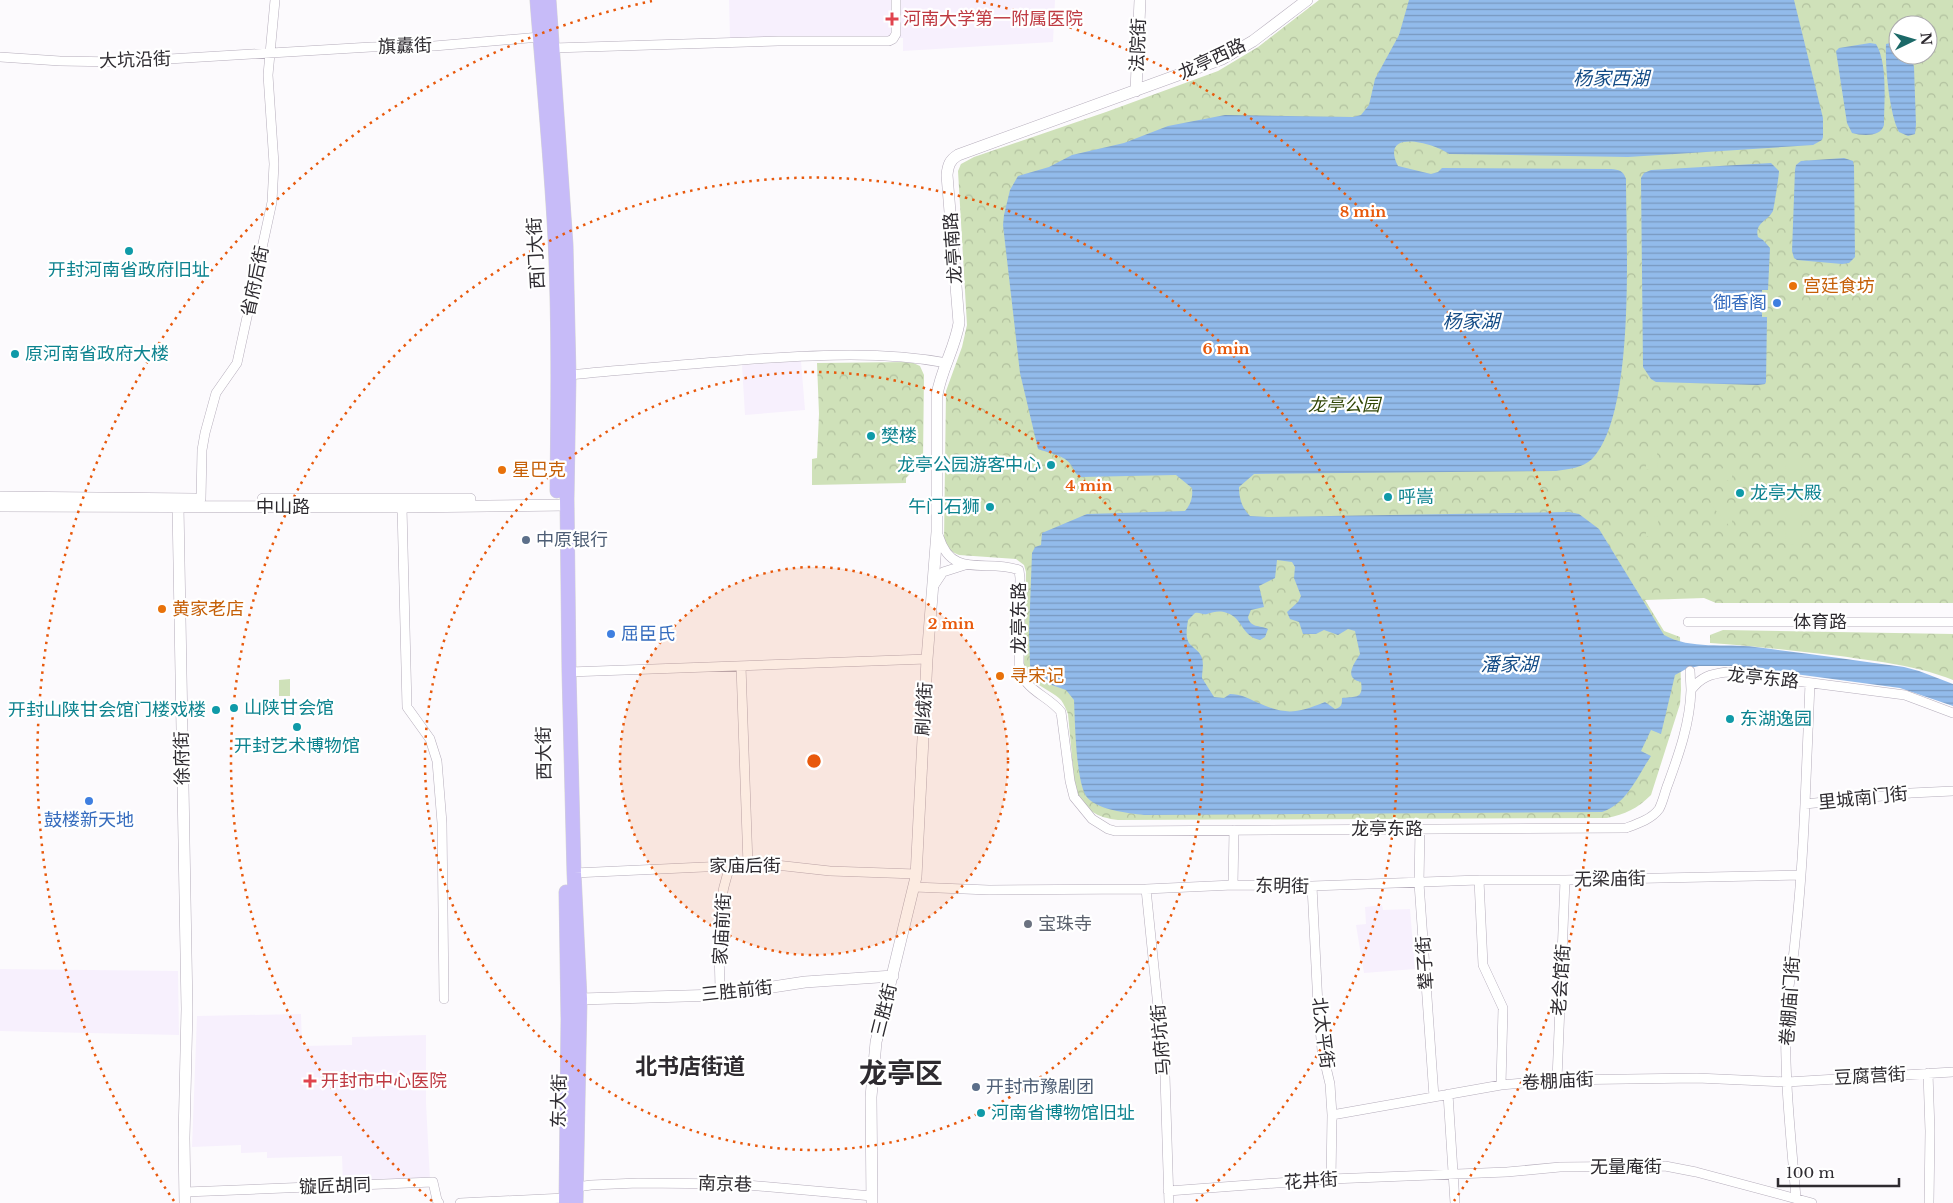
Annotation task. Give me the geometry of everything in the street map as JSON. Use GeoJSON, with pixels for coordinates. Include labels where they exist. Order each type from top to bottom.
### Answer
{"type":"FeatureCollection","features":[{"type":"Feature","properties":{"kind":"main road","name":"西门大街"},"geometry":{"type":"LineString","coordinates":[[537,0],[551,165],[557,291],[562,502]]}},
{"type":"Feature","properties":{"kind":"main road","name":"西门大街"},"geometry":{"type":"LineString","coordinates":[[549,0],[566,245],[569,375],[562,502]]}},
{"type":"Feature","properties":{"kind":"main road","name":"西大街"},"geometry":{"type":"LineString","coordinates":[[562,502],[569,672],[574,873],[574,1000]]}},
{"type":"Feature","properties":{"kind":"main road","name":"西大街"},"geometry":{"type":"LineString","coordinates":[[562,502],[574,1000]]}},
{"type":"Feature","properties":{"kind":"main road","name":"东大街"},"geometry":{"type":"LineString","coordinates":[[569,1201],[577,1187],[574,1000]]}},
{"type":"Feature","properties":{"kind":"main road","name":"东大街"},"geometry":{"type":"LineString","coordinates":[[569,1201],[574,1000]]}},
{"type":"Feature","properties":{"kind":"street","name":"省府后街"},"geometry":{"type":"LineString","coordinates":[[202,499],[202,450],[205,434],[216,393],[237,363],[272,202],[274,164],[268,75],[275,0]]}},
{"type":"Feature","properties":{"kind":"street"},"geometry":{"type":"LineString","coordinates":[[553,48],[778,41],[888,41],[894,39],[896,34],[896,0]]}},
{"type":"Feature","properties":{"kind":"street","name":"法院街"},"geometry":{"type":"LineString","coordinates":[[1136,91],[1140,0]]}},
{"type":"Feature","properties":{"kind":"street","name":"龙亭西路"},"geometry":{"type":"LineString","coordinates":[[1136,91],[1203,67],[1234,53],[1307,0]]}},
{"type":"Feature","properties":{"kind":"street","name":"旗纛街"},"geometry":{"type":"LineString","coordinates":[[269,54],[434,46],[540,37]]}},
{"type":"Feature","properties":{"kind":"street","name":"大坑沿街"},"geometry":{"type":"LineString","coordinates":[[0,57],[119,62],[269,54]]}},
{"type":"Feature","properties":{"kind":"street","name":"龙亭南路"},"geometry":{"type":"LineString","coordinates":[[937,532],[936,406],[939,386],[956,339],[958,323],[947,175],[950,160],[958,155],[1136,91]]}},
{"type":"Feature","properties":{"kind":"street"},"geometry":{"type":"LineString","coordinates":[[569,375],[813,355],[889,355],[946,363]]}},
{"type":"Feature","properties":{"kind":"street","name":"中山路"},"geometry":{"type":"LineString","coordinates":[[0,497],[562,502]]}},
{"type":"Feature","properties":{"kind":"street","name":"中山路"},"geometry":{"type":"LineString","coordinates":[[0,506],[402,507],[562,502]]}},
{"type":"Feature","properties":{"kind":"street","name":"徐府街"},"geometry":{"type":"LineString","coordinates":[[178,506],[187,1009],[184,1138],[185,1198]]}},
{"type":"Feature","properties":{"kind":"street"},"geometry":{"type":"LineString","coordinates":[[402,507],[407,707],[430,739],[438,770],[442,823],[444,999]]}},
{"type":"Feature","properties":{"kind":"street","name":"龙亭东路"},"geometry":{"type":"LineString","coordinates":[[937,532],[941,545],[948,556],[956,562],[966,565],[1010,567],[1019,570],[1019,664],[1028,684],[1057,706],[1063,716],[1070,781],[1074,797],[1092,819],[1115,831],[1626,828],[1640,823],[1658,809],[1677,760],[1690,710],[1691,690],[1704,676],[1727,672],[1904,695],[1953,713]]}},
{"type":"Feature","properties":{"kind":"street","name":"刷绒街"},"geometry":{"type":"LineString","coordinates":[[914,887],[927,659],[937,532]]}},
{"type":"Feature","properties":{"kind":"street"},"geometry":{"type":"LineString","coordinates":[[933,588],[943,572],[966,565]]}},
{"type":"Feature","properties":{"kind":"street","name":"体育路"},"geometry":{"type":"LineString","coordinates":[[1688,622],[1953,622]]}},
{"type":"Feature","properties":{"kind":"street"},"geometry":{"type":"LineString","coordinates":[[569,672],[927,659]]}},
{"type":"Feature","properties":{"kind":"street"},"geometry":{"type":"LineString","coordinates":[[742,666],[748,864]]}},
{"type":"Feature","properties":{"kind":"street"},"geometry":{"type":"LineString","coordinates":[[1690,672],[1691,690]]}},
{"type":"Feature","properties":{"kind":"street","name":"里城南门街"},"geometry":{"type":"LineString","coordinates":[[1810,683],[1805,804],[1911,792],[1953,792]]}},
{"type":"Feature","properties":{"kind":"street","name":"卷棚庙门街"},"geometry":{"type":"LineString","coordinates":[[1796,1198],[1787,1082],[1786,1014],[1788,980],[1795,943],[1805,804]]}},
{"type":"Feature","properties":{"kind":"street","name":"辇子街"},"geometry":{"type":"LineString","coordinates":[[1420,829],[1419,883],[1434,1097]]}},
{"type":"Feature","properties":{"kind":"street"},"geometry":{"type":"LineString","coordinates":[[1233,885],[1234,830]]}},
{"type":"Feature","properties":{"kind":"street","name":"家庙后街"},"geometry":{"type":"LineString","coordinates":[[574,873],[748,864],[830,871],[916,874]]}},
{"type":"Feature","properties":{"kind":"street","name":"家庙前街"},"geometry":{"type":"LineString","coordinates":[[720,995],[721,905],[726,878],[732,865]]}},
{"type":"Feature","properties":{"kind":"street","name":"无梁庙街"},"geometry":{"type":"LineString","coordinates":[[1419,883],[1479,880],[1801,875]]}},
{"type":"Feature","properties":{"kind":"street"},"geometry":{"type":"LineString","coordinates":[[1479,880],[1483,964],[1503,1008],[1501,1085]]}},
{"type":"Feature","properties":{"kind":"street","name":"老会馆街"},"geometry":{"type":"LineString","coordinates":[[1557,1080],[1565,880]]}},
{"type":"Feature","properties":{"kind":"street","name":"东明街"},"geometry":{"type":"LineString","coordinates":[[914,887],[989,890],[1146,889],[1233,885],[1312,886],[1419,883]]}},
{"type":"Feature","properties":{"kind":"street","name":"北太平街"},"geometry":{"type":"LineString","coordinates":[[1312,886],[1318,1006],[1322,1050],[1330,1084],[1332,1114],[1331,1179]]}},
{"type":"Feature","properties":{"kind":"street","name":"三胜街"},"geometry":{"type":"LineString","coordinates":[[872,1199],[872,1074],[880,1026],[914,887]]}},
{"type":"Feature","properties":{"kind":"street","name":"马府坑街"},"geometry":{"type":"LineString","coordinates":[[1146,889],[1165,1076],[1169,1203]]}},
{"type":"Feature","properties":{"kind":"street","name":"三胜前街"},"geometry":{"type":"LineString","coordinates":[[574,1000],[720,995],[805,982],[893,976]]}},
{"type":"Feature","properties":{"kind":"street","name":"豆腐营街"},"geometry":{"type":"LineString","coordinates":[[1787,1082],[1953,1072]]}},
{"type":"Feature","properties":{"kind":"street"},"geometry":{"type":"LineString","coordinates":[[1928,1073],[1930,1131],[1929,1203]]}},
{"type":"Feature","properties":{"kind":"street","name":"卷棚庙街"},"geometry":{"type":"LineString","coordinates":[[1332,1114],[1501,1085],[1557,1080],[1688,1078],[1787,1082]]}},
{"type":"Feature","properties":{"kind":"street"},"geometry":{"type":"LineString","coordinates":[[1448,1094],[1455,1203]]}},
{"type":"Feature","properties":{"kind":"street","name":"无量庵街"},"geometry":{"type":"LineString","coordinates":[[1454,1173],[1507,1172],[1560,1167],[1665,1166],[1696,1172],[1812,1203]]}},
{"type":"Feature","properties":{"kind":"street","name":"花井街"},"geometry":{"type":"LineString","coordinates":[[1168,1190],[1454,1173]]}},
{"type":"Feature","properties":{"kind":"street","name":"镟匠胡同"},"geometry":{"type":"LineString","coordinates":[[185,1198],[433,1182],[439,1203]]}},
{"type":"Feature","properties":{"kind":"street","name":"南京巷"},"geometry":{"type":"LineString","coordinates":[[577,1187],[638,1184],[736,1184],[872,1199]]}},
{"type":"Feature","properties":{"kind":"street"},"geometry":{"type":"LineString","coordinates":[[460,1203],[569,1201]]}},
{"type":"Feature","properties":{"kind":"shaded area","name":"河南大学第一附属医院"},"geometry":{"type":"Polygon","coordinates":[[[729,0],[1055,0],[1053,42],[903,51],[903,38],[730,38],[729,0]]]}},
{"type":"Feature","properties":{"kind":"shaded area"},"geometry":{"type":"Polygon","coordinates":[[[801,361],[805,410],[745,415],[742,365],[801,361]]]}},
{"type":"Feature","properties":{"kind":"shaded area"},"geometry":{"type":"Polygon","coordinates":[[[1382,905],[1383,910],[1410,909],[1415,969],[1364,973],[1356,925],[1366,924],[1365,907],[1382,905]]]}},
{"type":"Feature","properties":{"kind":"shaded area"},"geometry":{"type":"Polygon","coordinates":[[[0,969],[178,971],[179,1035],[0,1031],[0,969]]]}},
{"type":"Feature","properties":{"kind":"shaded area","name":"开封市中心医院"},"geometry":{"type":"Polygon","coordinates":[[[301,1014],[302,1046],[352,1045],[352,1037],[426,1035],[426,1103],[430,1180],[343,1183],[342,1156],[267,1158],[267,1152],[241,1153],[241,1145],[192,1147],[197,1016],[301,1014]]]}},
{"type":"Feature","properties":{"kind":"green space","name":"龙亭公园"},"geometry":{"type":"Polygon","coordinates":[[[1319,0],[1953,0],[1953,603],[1716,603],[1704,598],[1645,600],[1664,631],[1680,637],[1680,704],[1651,795],[1641,804],[1620,815],[1607,818],[1118,820],[1097,815],[1086,807],[1075,790],[1066,708],[1061,700],[1034,682],[1024,666],[1026,572],[1024,565],[1016,559],[959,555],[950,550],[944,541],[946,391],[962,347],[967,325],[958,171],[961,164],[974,157],[1218,71],[1258,47],[1319,0]]]}},
{"type":"Feature","properties":{"kind":"green space","name":"樊楼"},"geometry":{"type":"Polygon","coordinates":[[[911,362],[920,366],[924,375],[923,460],[906,478],[906,483],[812,485],[812,459],[817,458],[819,414],[817,363],[911,362]]]}},
{"type":"Feature","properties":{"kind":"green space"},"geometry":{"type":"Polygon","coordinates":[[[1646,450],[1657,450],[1658,469],[1646,469],[1646,450]]]}},
{"type":"Feature","properties":{"kind":"green space"},"geometry":{"type":"Polygon","coordinates":[[[1732,459],[1732,480],[1711,480],[1732,459]]]}},
{"type":"Feature","properties":{"kind":"green space"},"geometry":{"type":"Polygon","coordinates":[[[1785,463],[1801,463],[1802,544],[1786,545],[1785,463]]]}},
{"type":"Feature","properties":{"kind":"green space"},"geometry":{"type":"Polygon","coordinates":[[[1712,506],[1732,506],[1732,529],[1712,506]]]}},
{"type":"Feature","properties":{"kind":"green space"},"geometry":{"type":"Polygon","coordinates":[[[1658,516],[1658,536],[1646,536],[1646,517],[1658,516]]]}},
{"type":"Feature","properties":{"kind":"green space"},"geometry":{"type":"Polygon","coordinates":[[[1723,630],[1953,634],[1953,680],[1911,667],[1884,662],[1792,650],[1710,643],[1710,635],[1723,630]]]}},
{"type":"Feature","properties":{"kind":"green space"},"geometry":{"type":"Polygon","coordinates":[[[290,679],[290,696],[279,696],[279,680],[290,679]]]}},
{"type":"Feature","properties":{"kind":"water","name":"龙亭公园"},"geometry":{"type":"Polygon","coordinates":[[[1409,0],[1794,0],[1823,118],[1823,137],[1822,140],[1813,145],[1628,157],[1449,154],[1421,143],[1402,143],[1396,147],[1394,154],[1398,166],[1431,174],[1438,172],[1442,168],[1611,169],[1618,170],[1624,174],[1626,179],[1627,243],[1625,326],[1622,367],[1616,405],[1606,437],[1588,462],[1575,468],[1556,471],[1254,474],[1239,487],[1242,503],[1247,513],[1250,516],[1268,517],[1569,512],[1579,514],[1599,529],[1664,635],[1685,643],[1755,647],[1904,667],[1953,684],[1953,706],[1900,688],[1735,666],[1699,666],[1686,669],[1675,675],[1661,734],[1651,730],[1641,751],[1651,756],[1625,796],[1611,808],[1602,812],[1144,815],[1105,808],[1097,805],[1086,796],[1078,764],[1074,700],[1066,690],[1043,682],[1032,671],[1030,665],[1029,633],[1032,553],[1035,547],[1041,545],[1042,533],[1087,514],[1185,511],[1191,500],[1192,488],[1176,475],[1081,477],[1065,459],[1038,449],[1020,373],[1003,225],[1010,190],[1018,176],[1049,167],[1072,155],[1124,143],[1168,126],[1225,115],[1353,117],[1361,115],[1369,105],[1375,79],[1399,35],[1409,0]],[[1277,560],[1275,578],[1259,586],[1264,607],[1251,610],[1248,617],[1253,625],[1268,629],[1265,637],[1260,640],[1249,635],[1232,615],[1224,612],[1195,613],[1188,620],[1188,641],[1201,656],[1203,663],[1202,678],[1214,697],[1224,698],[1230,694],[1244,696],[1275,709],[1298,711],[1325,702],[1335,709],[1341,705],[1342,698],[1354,697],[1361,692],[1361,682],[1352,677],[1351,674],[1360,654],[1355,631],[1348,629],[1338,635],[1324,630],[1316,634],[1303,634],[1299,622],[1290,619],[1287,612],[1298,602],[1301,596],[1294,578],[1295,567],[1292,562],[1277,560]]]}},
{"type":"Feature","properties":{"kind":"water"},"geometry":{"type":"Polygon","coordinates":[[[1870,43],[1876,44],[1880,52],[1884,72],[1884,125],[1875,134],[1861,135],[1852,133],[1847,123],[1836,51],[1839,48],[1870,43]]]}},
{"type":"Feature","properties":{"kind":"water"},"geometry":{"type":"Polygon","coordinates":[[[1886,44],[1888,44],[1888,65],[1914,65],[1914,67],[1916,125],[1915,134],[1908,136],[1899,132],[1890,101],[1886,44]]]}},
{"type":"Feature","properties":{"kind":"water"},"geometry":{"type":"Polygon","coordinates":[[[1844,158],[1853,161],[1854,166],[1855,257],[1849,263],[1842,264],[1797,260],[1794,258],[1792,251],[1796,165],[1801,161],[1844,158]]]}},
{"type":"Feature","properties":{"kind":"water"},"geometry":{"type":"Polygon","coordinates":[[[1771,163],[1779,171],[1774,209],[1759,226],[1757,232],[1758,237],[1770,248],[1768,290],[1762,290],[1762,317],[1767,317],[1765,384],[1656,382],[1651,379],[1643,367],[1641,178],[1644,173],[1651,170],[1771,163]]]}},
{"type":"Feature","properties":{"kind":"place","name":"河南大学第一附属医院"},"geometry":{"type":"Point","coordinates":[892,19]}},
{"type":"Feature","properties":{"kind":"place","name":"开封河南省政府旧址"},"geometry":{"type":"Point","coordinates":[129,251]}},
{"type":"Feature","properties":{"kind":"place","name":"宫廷食坊"},"geometry":{"type":"Point","coordinates":[1793,286]}},
{"type":"Feature","properties":{"kind":"place","name":"御香阁"},"geometry":{"type":"Point","coordinates":[1777,303]}},
{"type":"Feature","properties":{"kind":"place","name":"原河南省政府大楼"},"geometry":{"type":"Point","coordinates":[15,354]}},
{"type":"Feature","properties":{"kind":"place","name":"樊楼"},"geometry":{"type":"Point","coordinates":[871,436]}},
{"type":"Feature","properties":{"kind":"place","name":"龙亭公园游客中心"},"geometry":{"type":"Point","coordinates":[1051,465]}},
{"type":"Feature","properties":{"kind":"place","name":"星巴克"},"geometry":{"type":"Point","coordinates":[502,470]}},
{"type":"Feature","properties":{"kind":"place","name":"龙亭大殿"},"geometry":{"type":"Point","coordinates":[1740,493]}},
{"type":"Feature","properties":{"kind":"place","name":"呼嵩"},"geometry":{"type":"Point","coordinates":[1388,497]}},
{"type":"Feature","properties":{"kind":"place","name":"午门石狮"},"geometry":{"type":"Point","coordinates":[990,507]}},
{"type":"Feature","properties":{"kind":"place","name":"中原银行"},"geometry":{"type":"Point","coordinates":[526,540]}},
{"type":"Feature","properties":{"kind":"place","name":"黄家老店"},"geometry":{"type":"Point","coordinates":[162,609]}},
{"type":"Feature","properties":{"kind":"place","name":"屈臣氏"},"geometry":{"type":"Point","coordinates":[611,634]}},
{"type":"Feature","properties":{"kind":"place","name":"寻宋记"},"geometry":{"type":"Point","coordinates":[1000,676]}},
{"type":"Feature","properties":{"kind":"place","name":"山陕甘会馆"},"geometry":{"type":"Point","coordinates":[234,708]}},
{"type":"Feature","properties":{"kind":"place","name":"开封山陕甘会馆门楼戏楼"},"geometry":{"type":"Point","coordinates":[216,710]}},
{"type":"Feature","properties":{"kind":"place","name":"东湖逸园"},"geometry":{"type":"Point","coordinates":[1730,719]}},
{"type":"Feature","properties":{"kind":"place","name":"开封艺术博物馆"},"geometry":{"type":"Point","coordinates":[297,727]}},
{"type":"Feature","properties":{"kind":"place","name":"鼓楼新天地"},"geometry":{"type":"Point","coordinates":[89,801]}},
{"type":"Feature","properties":{"kind":"place","name":"宝珠寺"},"geometry":{"type":"Point","coordinates":[1028,924]}},
{"type":"Feature","properties":{"kind":"place","name":"开封市中心医院"},"geometry":{"type":"Point","coordinates":[310,1081]}},
{"type":"Feature","properties":{"kind":"place","name":"开封市豫剧团"},"geometry":{"type":"Point","coordinates":[976,1087]}},
{"type":"Feature","properties":{"kind":"place","name":"河南省博物馆旧址"},"geometry":{"type":"Point","coordinates":[981,1113]}},
{"type":"Feature","properties":{"kind":"district","name":"北书店街道"},"geometry":{"type":"Point","coordinates":[690,1066]}},
{"type":"Feature","properties":{"kind":"district","name":"龙亭区"},"geometry":{"type":"Point","coordinates":[901,1073]}},
{"type":"Feature","properties":{"kind":"water label","name":"杨家西湖"},"geometry":{"type":"Point","coordinates":[1611,78]}},
{"type":"Feature","properties":{"kind":"water label","name":"杨家湖"},"geometry":{"type":"Point","coordinates":[1471,321]}},
{"type":"Feature","properties":{"kind":"water label","name":"潘家湖"},"geometry":{"type":"Point","coordinates":[1509,664]}}]}
